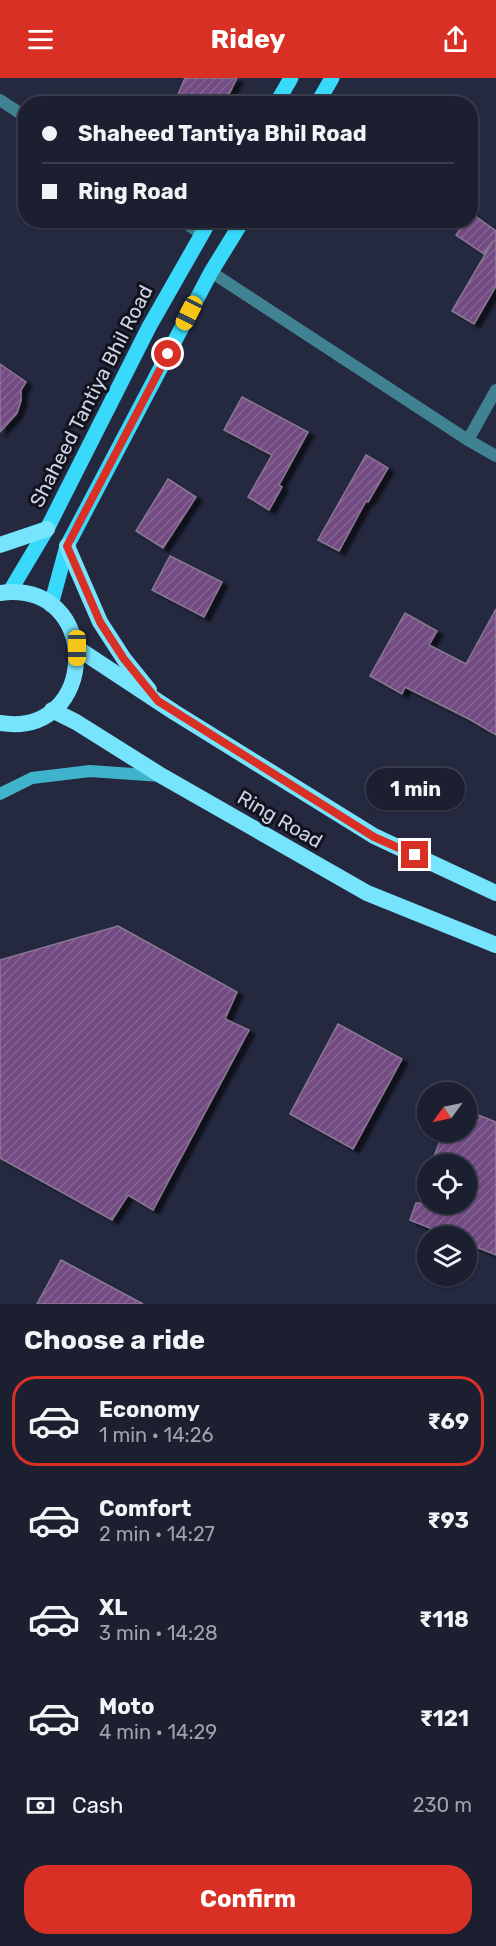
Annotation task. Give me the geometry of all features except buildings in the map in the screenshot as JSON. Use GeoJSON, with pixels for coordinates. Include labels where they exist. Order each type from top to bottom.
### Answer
{"type":"FeatureCollection","features":[{"type":"Feature","properties":{"kind":"highway"},"geometry":{"type":"LineString","coordinates":[[0,545],[47,529]]}},
{"type":"Feature","properties":{"kind":"highway"},"geometry":{"type":"LineString","coordinates":[[67,546],[100,622],[124,659],[158,701]]}},
{"type":"Feature","properties":{"kind":"highway"},"geometry":{"type":"LineString","coordinates":[[0,723],[24,723],[39,719],[52,710],[64,698],[73,683],[77,666],[77,648],[68,624],[51,605],[28,594],[5,592]]}},
{"type":"Feature","properties":{"kind":"highway","name":"Ring Road"},"geometry":{"type":"LineString","coordinates":[[77,648],[374,837],[496,893]]}},
{"type":"Feature","properties":{"kind":"highway","name":"Ring Road"},"geometry":{"type":"LineString","coordinates":[[52,710],[76,722],[162,776],[367,893],[496,945]]}},
{"type":"Feature","properties":{"kind":"main road"},"geometry":{"type":"LineString","coordinates":[[281,96],[291,78]]}},
{"type":"Feature","properties":{"kind":"main road"},"geometry":{"type":"LineString","coordinates":[[322,96],[332,78]]}},
{"type":"Feature","properties":{"kind":"main road","name":"Shaheed Tantiya Bhil Road"},"geometry":{"type":"LineString","coordinates":[[5,592],[47,529],[148,327],[206,228]]}},
{"type":"Feature","properties":{"kind":"main road"},"geometry":{"type":"LineString","coordinates":[[51,605],[67,546],[210,272],[238,228]]}},
{"type":"Feature","properties":{"kind":"main road"},"geometry":{"type":"LineString","coordinates":[[0,794],[32,778],[90,771],[162,776]]}},
{"type":"Feature","properties":{"kind":"street"},"geometry":{"type":"LineString","coordinates":[[0,100],[18,112]]}},
{"type":"Feature","properties":{"kind":"street"},"geometry":{"type":"LineString","coordinates":[[192,228],[202,235]]}},
{"type":"Feature","properties":{"kind":"street"},"geometry":{"type":"LineString","coordinates":[[210,272],[496,456]]}},
{"type":"Feature","properties":{"kind":"street"},"geometry":{"type":"LineString","coordinates":[[468,440],[496,390]]}},
{"type":"Feature","properties":{"kind":"route"},"geometry":{"type":"LineString","coordinates":[[168,354],[67,546],[100,622],[124,659],[158,701],[374,837],[415,855]]}}]}
